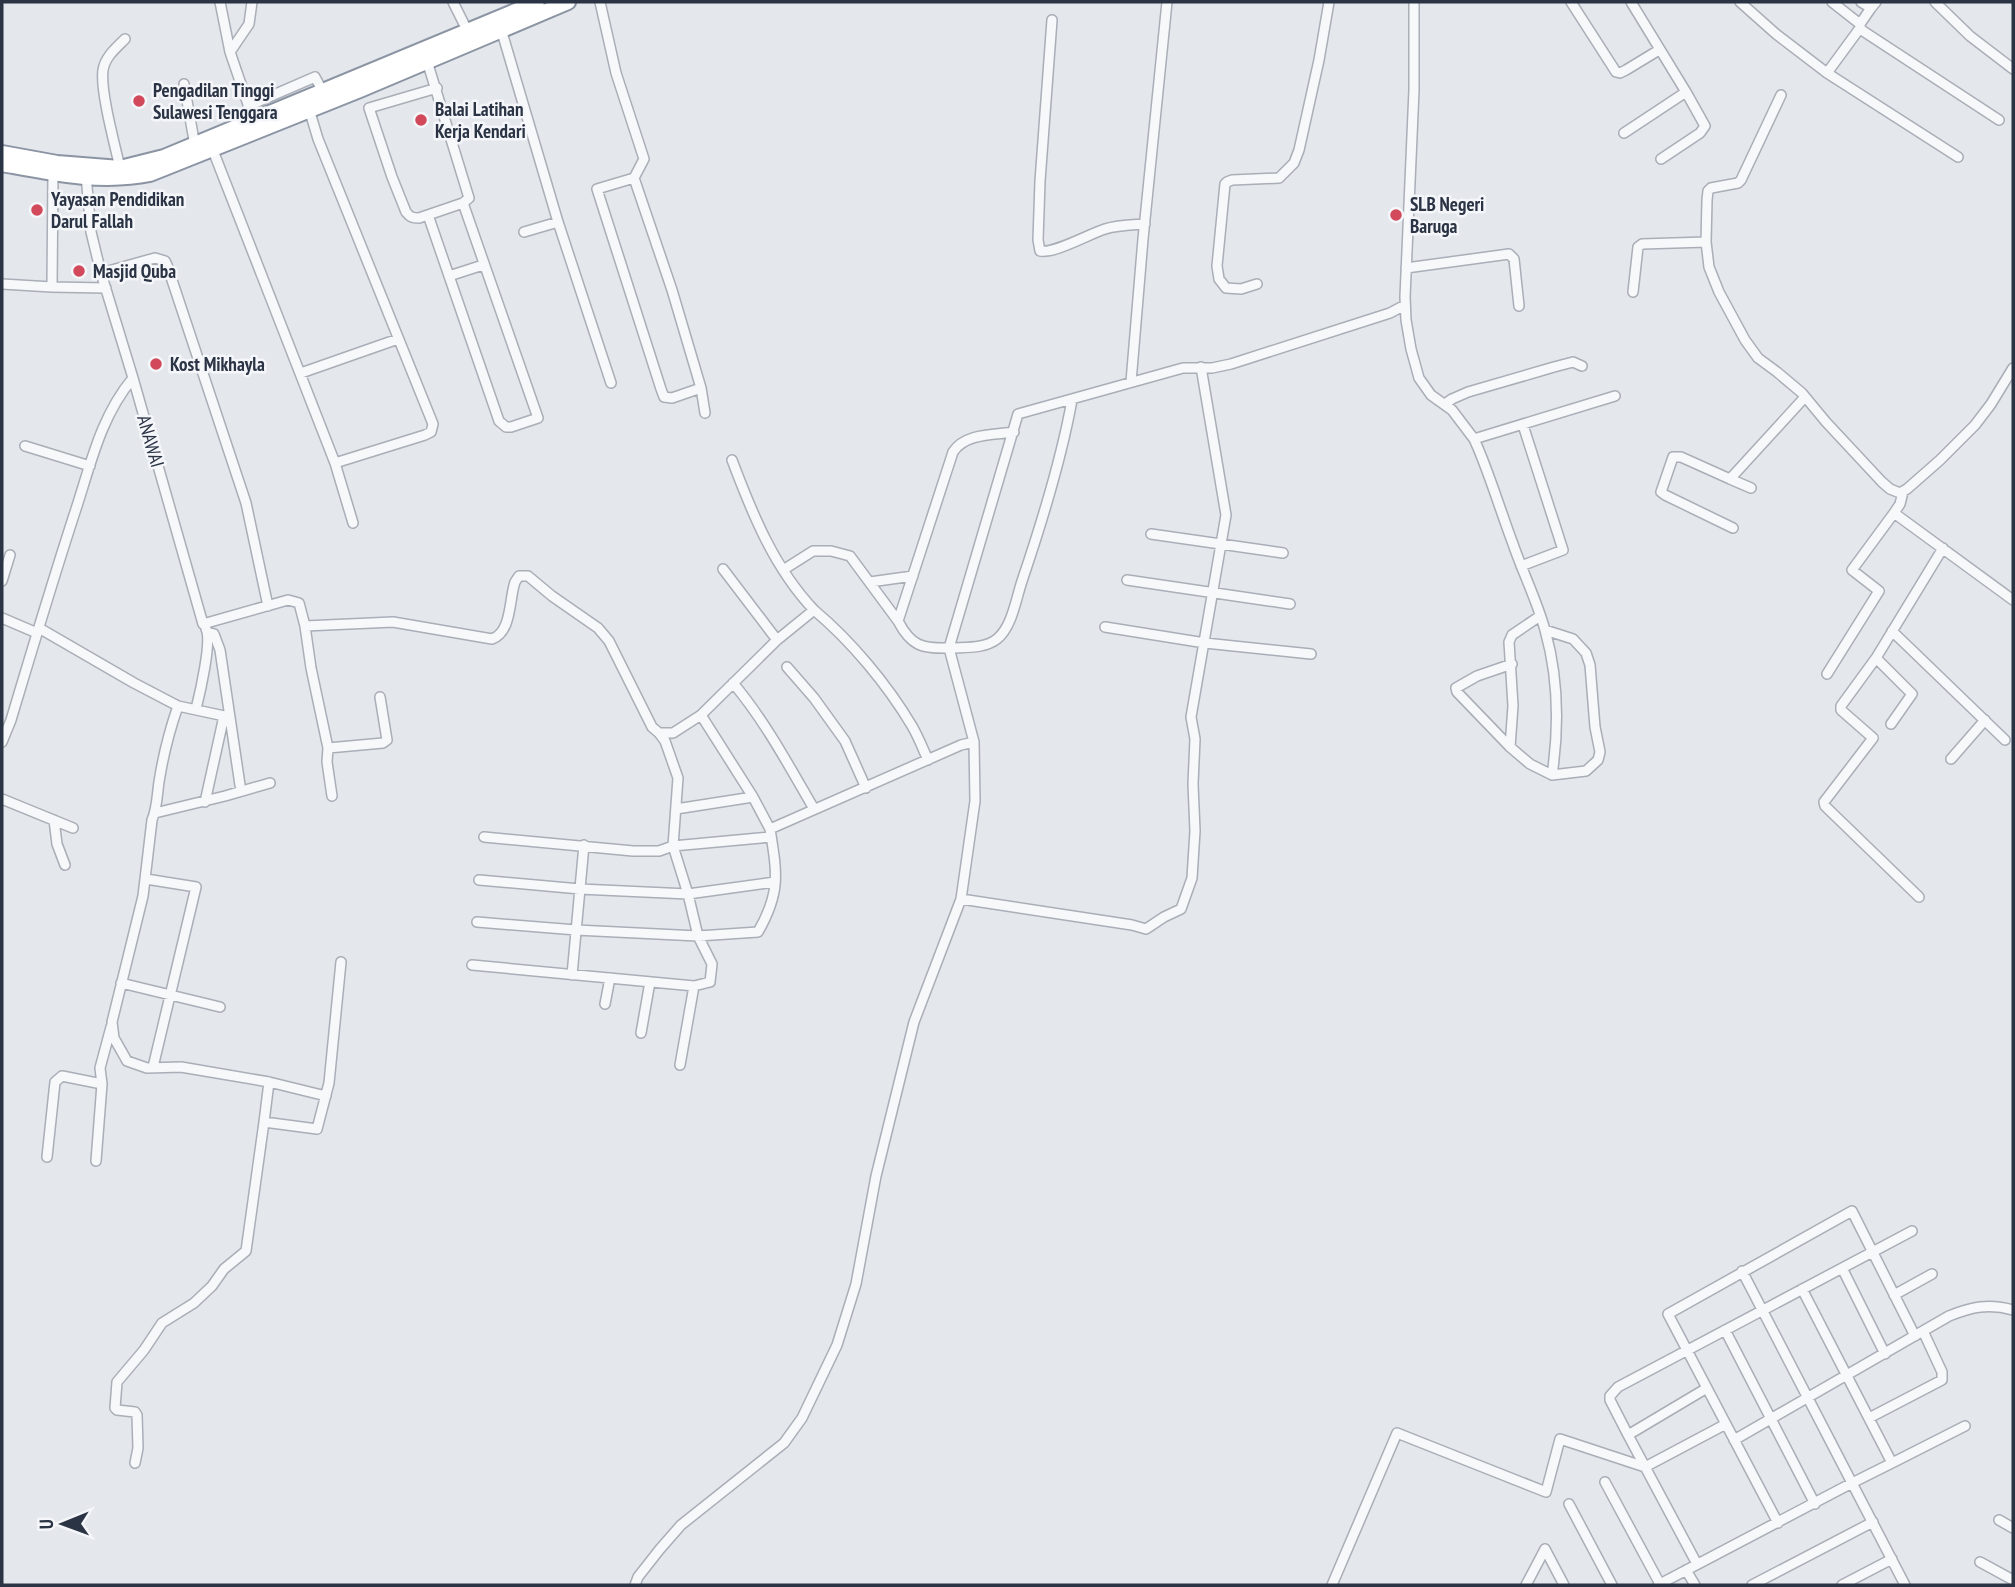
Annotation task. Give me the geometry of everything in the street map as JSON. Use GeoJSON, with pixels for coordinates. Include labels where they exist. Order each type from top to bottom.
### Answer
{"type":"FeatureCollection","features":[{"type":"Feature","properties":{"kind":"highway"},"geometry":{"type":"LineString","coordinates":[[20,163],[121,178],[150,174],[428,61],[537,2]]}},
{"type":"Feature","properties":{"kind":"highway"},"geometry":{"type":"LineString","coordinates":[[2,153],[20,163],[53,173],[120,168],[164,158],[195,146],[250,112],[323,92],[470,36],[501,29],[568,2]]}},
{"type":"Feature","properties":{"kind":"street"},"geometry":{"type":"LineString","coordinates":[[220,2],[230,52],[250,112]]}},
{"type":"Feature","properties":{"kind":"street"},"geometry":{"type":"LineString","coordinates":[[230,52],[249,24],[252,2]]}},
{"type":"Feature","properties":{"kind":"street"},"geometry":{"type":"LineString","coordinates":[[453,2],[470,36]]}},
{"type":"Feature","properties":{"kind":"street"},"geometry":{"type":"LineString","coordinates":[[600,2],[616,73],[644,159],[634,178],[597,189],[664,397],[672,398],[701,388]]}},
{"type":"Feature","properties":{"kind":"street"},"geometry":{"type":"LineString","coordinates":[[1131,382],[1167,2]]}},
{"type":"Feature","properties":{"kind":"street"},"geometry":{"type":"LineString","coordinates":[[1257,284],[1234,290],[1226,288],[1219,279],[1217,266],[1225,184],[1232,180],[1279,178],[1294,163],[1319,60],[1329,2]]}},
{"type":"Feature","properties":{"kind":"street"},"geometry":{"type":"LineString","coordinates":[[1414,2],[1414,90],[1405,305],[1411,349],[1419,378],[1431,395],[1445,404],[1474,439],[1545,630],[1555,700],[1555,753],[1552,775]]}},
{"type":"Feature","properties":{"kind":"street"},"geometry":{"type":"LineString","coordinates":[[1572,2],[1616,72],[1626,70],[1659,50]]}},
{"type":"Feature","properties":{"kind":"street"},"geometry":{"type":"LineString","coordinates":[[1631,2],[1704,123],[1704,129],[1661,159]]}},
{"type":"Feature","properties":{"kind":"street"},"geometry":{"type":"LineString","coordinates":[[1740,2],[1827,73],[1958,157]]}},
{"type":"Feature","properties":{"kind":"street"},"geometry":{"type":"LineString","coordinates":[[1832,2],[1860,26],[1999,120]]}},
{"type":"Feature","properties":{"kind":"street"},"geometry":{"type":"LineString","coordinates":[[1827,73],[1873,5],[1861,2]]}},
{"type":"Feature","properties":{"kind":"street"},"geometry":{"type":"LineString","coordinates":[[1935,2],[1977,41],[2013,69]]}},
{"type":"Feature","properties":{"kind":"street"},"geometry":{"type":"LineString","coordinates":[[1052,20],[1040,181],[1040,251],[1053,251],[1106,229],[1145,224]]}},
{"type":"Feature","properties":{"kind":"street"},"geometry":{"type":"LineString","coordinates":[[501,29],[558,222],[611,383]]}},
{"type":"Feature","properties":{"kind":"street"},"geometry":{"type":"LineString","coordinates":[[120,168],[103,86],[103,68],[111,52],[125,39]]}},
{"type":"Feature","properties":{"kind":"street"},"geometry":{"type":"LineString","coordinates":[[428,61],[437,88],[468,195],[468,200],[414,218],[406,212],[369,108],[437,88]]}},
{"type":"Feature","properties":{"kind":"street"},"geometry":{"type":"LineString","coordinates":[[184,84],[195,146]]}},
{"type":"Feature","properties":{"kind":"street"},"geometry":{"type":"LineString","coordinates":[[1624,133],[1686,92]]}},
{"type":"Feature","properties":{"kind":"street"},"geometry":{"type":"LineString","coordinates":[[1781,95],[1741,180],[1708,191],[1707,258],[1714,281],[1749,346],[1761,362],[1805,397],[1882,482],[1890,489],[1903,492]]}},
{"type":"Feature","properties":{"kind":"street"},"geometry":{"type":"LineString","coordinates":[[309,109],[318,139],[433,424],[431,432],[335,463]]}},
{"type":"Feature","properties":{"kind":"street"},"geometry":{"type":"LineString","coordinates":[[212,148],[335,463],[353,523]]}},
{"type":"Feature","properties":{"kind":"street","name":"ANAWAI"},"geometry":{"type":"LineString","coordinates":[[85,171],[91,232],[101,273],[206,629],[214,634],[220,650],[227,716],[240,785]]}},
{"type":"Feature","properties":{"kind":"street"},"geometry":{"type":"LineString","coordinates":[[52,287],[53,173]]}},
{"type":"Feature","properties":{"kind":"street"},"geometry":{"type":"LineString","coordinates":[[634,178],[672,290],[701,388],[705,413]]}},
{"type":"Feature","properties":{"kind":"street"},"geometry":{"type":"LineString","coordinates":[[428,215],[499,421],[506,427],[511,427],[538,418],[463,203]]}},
{"type":"Feature","properties":{"kind":"street"},"geometry":{"type":"LineString","coordinates":[[524,232],[558,222]]}},
{"type":"Feature","properties":{"kind":"street"},"geometry":{"type":"LineString","coordinates":[[1633,292],[1638,247],[1642,244],[1706,242]]}},
{"type":"Feature","properties":{"kind":"street"},"geometry":{"type":"LineString","coordinates":[[1406,268],[1508,254],[1514,258],[1519,306]]}},
{"type":"Feature","properties":{"kind":"street"},"geometry":{"type":"LineString","coordinates":[[101,273],[155,258],[167,264],[246,503],[268,606]]}},
{"type":"Feature","properties":{"kind":"street"},"geometry":{"type":"LineString","coordinates":[[449,276],[484,265]]}},
{"type":"Feature","properties":{"kind":"street"},"geometry":{"type":"LineString","coordinates":[[2,284],[106,288]]}},
{"type":"Feature","properties":{"kind":"street"},"geometry":{"type":"LineString","coordinates":[[635,1585],[681,1525],[784,1443],[802,1418],[837,1345],[852,1301],[876,1177],[911,1035],[961,899],[962,876],[975,801],[974,742],[948,648],[1018,414],[1183,368],[1212,368],[1231,364],[1378,317],[1405,305]]}},
{"type":"Feature","properties":{"kind":"street"},"geometry":{"type":"LineString","coordinates":[[301,373],[398,339]]}},
{"type":"Feature","properties":{"kind":"street"},"geometry":{"type":"LineString","coordinates":[[1445,404],[1468,393],[1554,367],[1573,362],[1582,366]]}},
{"type":"Feature","properties":{"kind":"street"},"geometry":{"type":"LineString","coordinates":[[961,899],[1146,929],[1181,909],[1192,878],[1195,831],[1195,739],[1191,717],[1226,508],[1201,367]]}},
{"type":"Feature","properties":{"kind":"street"},"geometry":{"type":"LineString","coordinates":[[1827,674],[1879,591],[1852,570],[1894,513],[1903,492],[1975,425],[2013,368]]}},
{"type":"Feature","properties":{"kind":"street"},"geometry":{"type":"LineString","coordinates":[[3,735],[102,429],[133,378]]}},
{"type":"Feature","properties":{"kind":"street"},"geometry":{"type":"LineString","coordinates":[[1474,439],[1615,396]]}},
{"type":"Feature","properties":{"kind":"street"},"geometry":{"type":"LineString","coordinates":[[1730,479],[1805,397]]}},
{"type":"Feature","properties":{"kind":"street"},"geometry":{"type":"LineString","coordinates":[[783,569],[813,551],[831,551],[850,556],[898,621],[906,638],[916,643],[948,648],[985,646],[1003,633],[1011,615],[1045,512],[1072,400]]}},
{"type":"Feature","properties":{"kind":"street"},"geometry":{"type":"LineString","coordinates":[[1521,566],[1563,550],[1523,425]]}},
{"type":"Feature","properties":{"kind":"street"},"geometry":{"type":"LineString","coordinates":[[898,621],[953,452],[957,446],[971,438],[1014,432]]}},
{"type":"Feature","properties":{"kind":"street"},"geometry":{"type":"LineString","coordinates":[[25,446],[90,466]]}},
{"type":"Feature","properties":{"kind":"street"},"geometry":{"type":"LineString","coordinates":[[1733,528],[1661,492],[1673,457],[1681,457],[1751,488]]}},
{"type":"Feature","properties":{"kind":"street"},"geometry":{"type":"LineString","coordinates":[[732,460],[760,528],[783,569],[800,595],[836,629],[889,691],[913,727],[928,760]]}},
{"type":"Feature","properties":{"kind":"street"},"geometry":{"type":"LineString","coordinates":[[1894,513],[2013,600]]}},
{"type":"Feature","properties":{"kind":"street"},"geometry":{"type":"LineString","coordinates":[[1151,534],[1283,553]]}},
{"type":"Feature","properties":{"kind":"street"},"geometry":{"type":"LineString","coordinates":[[1919,897],[1825,806],[1824,802],[1873,738],[1841,710],[1841,706],[1876,658],[1943,548]]}},
{"type":"Feature","properties":{"kind":"street"},"geometry":{"type":"LineString","coordinates":[[2,581],[10,555]]}},
{"type":"Feature","properties":{"kind":"street"},"geometry":{"type":"LineString","coordinates":[[723,569],[777,640]]}},
{"type":"Feature","properties":{"kind":"street"},"geometry":{"type":"LineString","coordinates":[[306,626],[393,622],[483,638],[497,638],[505,627],[514,582],[519,576],[528,576],[597,628],[608,641],[652,727],[665,741],[678,778],[673,846],[698,936],[712,964],[710,982],[694,986],[472,965]]}},
{"type":"Feature","properties":{"kind":"street"},"geometry":{"type":"LineString","coordinates":[[870,582],[913,576]]}},
{"type":"Feature","properties":{"kind":"street"},"geometry":{"type":"LineString","coordinates":[[1127,580],[1290,604]]}},
{"type":"Feature","properties":{"kind":"street"},"geometry":{"type":"LineString","coordinates":[[196,709],[202,687],[206,629],[288,600],[299,603],[306,626],[311,668],[328,748],[327,762],[332,796]]}},
{"type":"Feature","properties":{"kind":"street"},"geometry":{"type":"LineString","coordinates":[[659,733],[677,732],[701,715],[777,640],[814,610]]}},
{"type":"Feature","properties":{"kind":"street"},"geometry":{"type":"LineString","coordinates":[[1510,747],[1513,706],[1510,638],[1540,616]]}},
{"type":"Feature","properties":{"kind":"street"},"geometry":{"type":"LineString","coordinates":[[2,618],[38,630],[178,705],[227,716],[205,802]]}},
{"type":"Feature","properties":{"kind":"street"},"geometry":{"type":"LineString","coordinates":[[1105,627],[1205,643],[1311,654]]}},
{"type":"Feature","properties":{"kind":"street"},"geometry":{"type":"LineString","coordinates":[[1512,664],[1477,676],[1456,688],[1457,692],[1530,764],[1552,775],[1586,771],[1598,760],[1600,752],[1590,666],[1586,653],[1573,639],[1545,630]]}},
{"type":"Feature","properties":{"kind":"street"},"geometry":{"type":"LineString","coordinates":[[1892,631],[2005,740]]}},
{"type":"Feature","properties":{"kind":"street"},"geometry":{"type":"LineString","coordinates":[[1876,658],[1912,694],[1891,724]]}},
{"type":"Feature","properties":{"kind":"street"},"geometry":{"type":"LineString","coordinates":[[787,667],[814,698],[845,741],[866,788]]}},
{"type":"Feature","properties":{"kind":"street"},"geometry":{"type":"LineString","coordinates":[[733,683],[771,734],[814,809]]}},
{"type":"Feature","properties":{"kind":"street"},"geometry":{"type":"LineString","coordinates":[[328,748],[383,743],[387,740],[380,697]]}},
{"type":"Feature","properties":{"kind":"street"},"geometry":{"type":"LineString","coordinates":[[96,1161],[102,1084],[100,1068],[146,879],[152,820],[167,738],[178,705]]}},
{"type":"Feature","properties":{"kind":"street"},"geometry":{"type":"LineString","coordinates":[[477,922],[698,936],[758,932],[769,913],[775,889],[775,859],[770,833],[753,797],[701,715]]}},
{"type":"Feature","properties":{"kind":"street"},"geometry":{"type":"LineString","coordinates":[[1951,759],[1984,720]]}},
{"type":"Feature","properties":{"kind":"street"},"geometry":{"type":"LineString","coordinates":[[484,837],[659,851],[673,846],[770,833],[814,809],[961,745],[974,742]]}},
{"type":"Feature","properties":{"kind":"street"},"geometry":{"type":"LineString","coordinates":[[155,813],[270,783]]}},
{"type":"Feature","properties":{"kind":"street"},"geometry":{"type":"LineString","coordinates":[[676,809],[753,797]]}},
{"type":"Feature","properties":{"kind":"street"},"geometry":{"type":"LineString","coordinates":[[2,799],[73,828]]}},
{"type":"Feature","properties":{"kind":"street"},"geometry":{"type":"LineString","coordinates":[[54,820],[57,844],[65,865]]}},
{"type":"Feature","properties":{"kind":"street"},"geometry":{"type":"LineString","coordinates":[[572,975],[584,845]]}},
{"type":"Feature","properties":{"kind":"street"},"geometry":{"type":"LineString","coordinates":[[146,879],[196,887],[153,1067]]}},
{"type":"Feature","properties":{"kind":"street"},"geometry":{"type":"LineString","coordinates":[[479,880],[688,894],[775,882]]}},
{"type":"Feature","properties":{"kind":"street"},"geometry":{"type":"LineString","coordinates":[[264,1122],[317,1129],[331,1070],[341,962]]}},
{"type":"Feature","properties":{"kind":"street"},"geometry":{"type":"LineString","coordinates":[[605,1004],[610,978]]}},
{"type":"Feature","properties":{"kind":"street"},"geometry":{"type":"LineString","coordinates":[[641,1033],[650,982]]}},
{"type":"Feature","properties":{"kind":"street"},"geometry":{"type":"LineString","coordinates":[[121,983],[220,1007]]}},
{"type":"Feature","properties":{"kind":"street"},"geometry":{"type":"LineString","coordinates":[[680,1065],[694,986]]}},
{"type":"Feature","properties":{"kind":"street"},"geometry":{"type":"LineString","coordinates":[[112,1022],[114,1038],[127,1061],[147,1068],[181,1067],[269,1082],[326,1096]]}},
{"type":"Feature","properties":{"kind":"street"},"geometry":{"type":"LineString","coordinates":[[47,1157],[55,1082],[62,1076],[102,1084]]}},
{"type":"Feature","properties":{"kind":"street"},"geometry":{"type":"LineString","coordinates":[[135,1463],[138,1448],[137,1415],[135,1412],[115,1408],[117,1382],[162,1323],[194,1303],[212,1286],[224,1269],[246,1251],[269,1082]]}},
{"type":"Feature","properties":{"kind":"street"},"geometry":{"type":"LineString","coordinates":[[1778,1522],[1668,1314],[1852,1211],[1894,1295],[1942,1372],[1942,1380],[1869,1418]]}},
{"type":"Feature","properties":{"kind":"street"},"geometry":{"type":"LineString","coordinates":[[1697,1564],[1612,1406],[1610,1396],[1618,1387],[1912,1231]]}},
{"type":"Feature","properties":{"kind":"street"},"geometry":{"type":"LineString","coordinates":[[1842,1268],[1885,1354]]}},
{"type":"Feature","properties":{"kind":"street"},"geometry":{"type":"LineString","coordinates":[[1742,1271],[1905,1585]]}},
{"type":"Feature","properties":{"kind":"street"},"geometry":{"type":"LineString","coordinates":[[1894,1295],[1932,1274]]}},
{"type":"Feature","properties":{"kind":"street"},"geometry":{"type":"LineString","coordinates":[[1802,1289],[1892,1462]]}},
{"type":"Feature","properties":{"kind":"street"},"geometry":{"type":"LineString","coordinates":[[1734,1440],[1949,1316],[1969,1308],[1992,1305],[2013,1310]]}},
{"type":"Feature","properties":{"kind":"street"},"geometry":{"type":"LineString","coordinates":[[1725,1330],[1815,1504]]}},
{"type":"Feature","properties":{"kind":"street"},"geometry":{"type":"LineString","coordinates":[[1628,1435],[1707,1388]]}},
{"type":"Feature","properties":{"kind":"street"},"geometry":{"type":"LineString","coordinates":[[1332,1585],[1398,1433],[1546,1492],[1560,1439],[1645,1467],[1726,1424]]}},
{"type":"Feature","properties":{"kind":"street"},"geometry":{"type":"LineString","coordinates":[[1605,1482],[1659,1585],[1965,1426]]}},
{"type":"Feature","properties":{"kind":"street"},"geometry":{"type":"LineString","coordinates":[[1569,1504],[1612,1585]]}},
{"type":"Feature","properties":{"kind":"street"},"geometry":{"type":"LineString","coordinates":[[1999,1520],[2013,1528]]}},
{"type":"Feature","properties":{"kind":"street"},"geometry":{"type":"LineString","coordinates":[[1752,1585],[1873,1522]]}},
{"type":"Feature","properties":{"kind":"street"},"geometry":{"type":"LineString","coordinates":[[1526,1585],[1545,1549],[1564,1585]]}},
{"type":"Feature","properties":{"kind":"street"},"geometry":{"type":"LineString","coordinates":[[1842,1585],[1892,1559]]}},
{"type":"Feature","properties":{"kind":"street"},"geometry":{"type":"LineString","coordinates":[[1980,1562],[2013,1580]]}},
{"type":"Feature","properties":{"kind":"street"},"geometry":{"type":"LineString","coordinates":[[1686,1570],[1695,1585]]}},
{"type":"Feature","properties":{"kind":"place","name":"Pengadilan Tinggi Sulawesi Tenggara"},"geometry":{"type":"Point","coordinates":[139,101]}},
{"type":"Feature","properties":{"kind":"place","name":"Balai Latihan Kerja Kendari"},"geometry":{"type":"Point","coordinates":[421,120]}},
{"type":"Feature","properties":{"kind":"place","name":"Yayasan Pendidikan Darul Fallah"},"geometry":{"type":"Point","coordinates":[37,210]}},
{"type":"Feature","properties":{"kind":"place","name":"SLB Negeri Baruga"},"geometry":{"type":"Point","coordinates":[1396,215]}},
{"type":"Feature","properties":{"kind":"place","name":"Masjid Quba"},"geometry":{"type":"Point","coordinates":[79,271]}},
{"type":"Feature","properties":{"kind":"place","name":"Kost Mikhayla"},"geometry":{"type":"Point","coordinates":[156,364]}}]}
